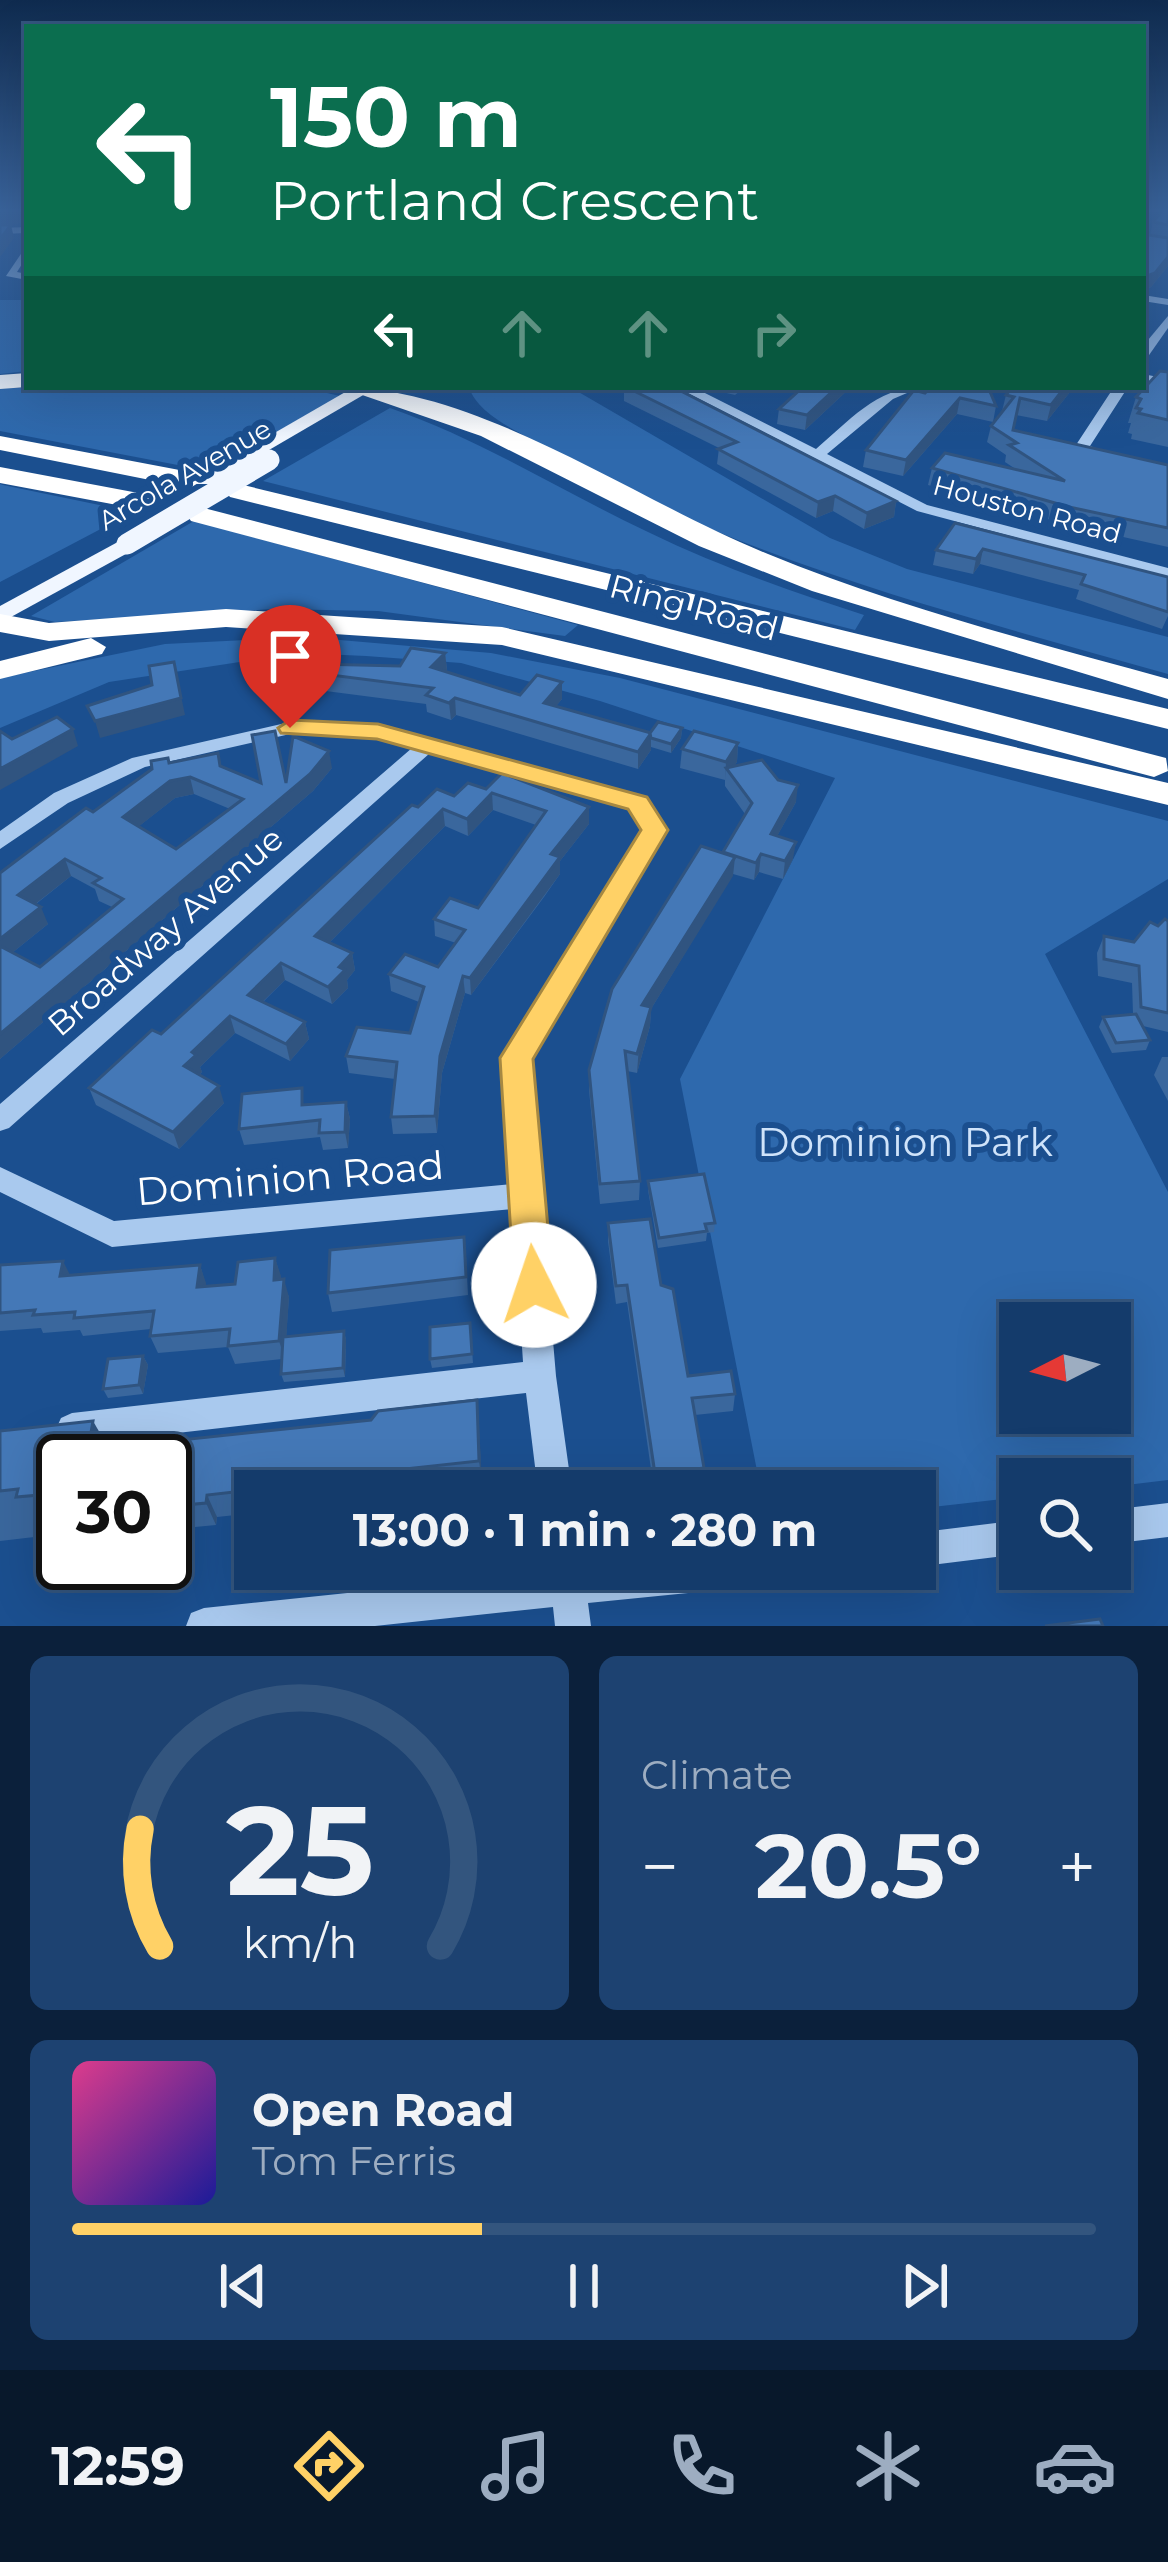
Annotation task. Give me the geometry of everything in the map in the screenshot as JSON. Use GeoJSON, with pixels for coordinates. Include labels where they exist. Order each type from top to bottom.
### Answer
{"type":"FeatureCollection","features":[{"type":"Feature","properties":{"kind":"highway"},"geometry":{"type":"LineString","coordinates":[[377,390],[522,445]]}},
{"type":"Feature","properties":{"kind":"highway"},"geometry":{"type":"LineString","coordinates":[[454,390],[464,403],[522,445],[588,483],[711,540],[879,607],[1168,688]]}},
{"type":"Feature","properties":{"kind":"highway"},"geometry":{"type":"LineString","coordinates":[[0,443],[190,480]]}},
{"type":"Feature","properties":{"kind":"highway"},"geometry":{"type":"LineString","coordinates":[[0,475],[149,503]]}},
{"type":"Feature","properties":{"kind":"highway","name":"Ring Road"},"geometry":{"type":"LineString","coordinates":[[239,492],[1168,719]]}},
{"type":"Feature","properties":{"kind":"highway","name":"Ring Road"},"geometry":{"type":"LineString","coordinates":[[200,515],[1168,769]]}},
{"type":"Feature","properties":{"kind":"highway"},"geometry":{"type":"LineString","coordinates":[[0,620],[49,632],[226,618],[502,636],[1168,794]]}},
{"type":"Feature","properties":{"kind":"highway"},"geometry":{"type":"LineString","coordinates":[[0,670],[74,650],[196,632],[351,623]]}},
{"type":"Feature","properties":{"kind":"main road","name":"Arcola Avenue"},"geometry":{"type":"LineString","coordinates":[[0,620],[117,541],[372,390]]}},
{"type":"Feature","properties":{"kind":"main road","name":"Arcola Avenue"},"geometry":{"type":"LineString","coordinates":[[0,597],[117,541]]}},
{"type":"Feature","properties":{"kind":"street"},"geometry":{"type":"LineString","coordinates":[[1146,351],[1168,320]]}},
{"type":"Feature","properties":{"kind":"street","name":"Houston Road"},"geometry":{"type":"LineString","coordinates":[[689,390],[922,508],[1168,573]]}},
{"type":"Feature","properties":{"kind":"street"},"geometry":{"type":"LineString","coordinates":[[1119,390],[1081,448],[1124,458]]}},
{"type":"Feature","properties":{"kind":"street"},"geometry":{"type":"LineString","coordinates":[[818,455],[882,391]]}},
{"type":"Feature","properties":{"kind":"street"},"geometry":{"type":"LineString","coordinates":[[0,842],[80,789],[139,762],[290,728],[378,732],[637,803],[655,830],[516,1058],[540,1376],[552,1470]]}},
{"type":"Feature","properties":{"kind":"street","name":"Broadway Avenue"},"geometry":{"type":"LineString","coordinates":[[0,1120],[427,745]]}},
{"type":"Feature","properties":{"kind":"street","name":"Dominion Road"},"geometry":{"type":"LineString","coordinates":[[0,1179],[112,1234],[527,1195]]}},
{"type":"Feature","properties":{"kind":"street"},"geometry":{"type":"LineString","coordinates":[[47,1432],[540,1376]]}},
{"type":"Feature","properties":{"kind":"street"},"geometry":{"type":"LineString","coordinates":[[1131,1524],[1168,1520]]}},
{"type":"Feature","properties":{"kind":"street"},"geometry":{"type":"LineString","coordinates":[[936,1548],[999,1540]]}},
{"type":"Feature","properties":{"kind":"street"},"geometry":{"type":"LineString","coordinates":[[204,1626],[603,1590]]}},
{"type":"Feature","properties":{"kind":"green space"},"geometry":{"type":"Polygon","coordinates":[[[0,300],[24,300],[24,371],[0,374],[0,300]]]}},
{"type":"Feature","properties":{"kind":"green space"},"geometry":{"type":"Polygon","coordinates":[[[0,388],[314,390],[340,396],[209,471],[0,431],[0,388]]]}},
{"type":"Feature","properties":{"kind":"green space"},"geometry":{"type":"Polygon","coordinates":[[[470,390],[575,390],[830,538],[907,569],[1168,637],[1168,674],[1008,629],[772,553],[620,488],[514,430],[470,390]]]}},
{"type":"Feature","properties":{"kind":"green space"},"geometry":{"type":"Polygon","coordinates":[[[390,408],[457,435],[701,556],[864,615],[855,630],[263,481],[390,408]]]}},
{"type":"Feature","properties":{"kind":"green space"},"geometry":{"type":"Polygon","coordinates":[[[3,485],[133,512],[0,582],[3,485]]]}},
{"type":"Feature","properties":{"kind":"green space"},"geometry":{"type":"Polygon","coordinates":[[[194,521],[578,625],[565,636],[378,611],[273,609],[55,622],[31,616],[194,521]]]}},
{"type":"Feature","properties":{"kind":"green space","name":"Dominion Park"},"geometry":{"type":"Polygon","coordinates":[[[305,637],[491,653],[620,678],[1168,821],[1168,879],[1045,954],[1168,1192],[1168,1480],[1131,1484],[1131,1458],[999,1458],[999,1499],[936,1507],[936,1470],[757,1470],[680,1079],[835,778],[600,701],[461,663],[299,653],[109,682],[0,728],[0,678],[165,644],[305,637]]]}},
{"type":"Feature","properties":{"kind":"building"},"geometry":{"type":"Polygon","coordinates":[[[1160,371],[1168,372],[1168,420],[1138,413],[1141,399],[1136,397],[1160,371]]]}},
{"type":"Feature","properties":{"kind":"building"},"geometry":{"type":"Polygon","coordinates":[[[632,390],[679,390],[896,501],[867,513],[835,496],[818,502],[718,449],[737,442],[632,390]]]}},
{"type":"Feature","properties":{"kind":"building"},"geometry":{"type":"Polygon","coordinates":[[[800,390],[834,390],[807,415],[779,409],[800,390]]]}},
{"type":"Feature","properties":{"kind":"building"},"geometry":{"type":"Polygon","coordinates":[[[914,390],[989,390],[996,406],[960,398],[906,460],[866,450],[914,390]]]}},
{"type":"Feature","properties":{"kind":"building"},"geometry":{"type":"Polygon","coordinates":[[[1010,390],[1063,390],[1051,405],[1020,398],[1013,430],[1168,465],[1168,528],[1069,507],[932,468],[945,453],[1065,481],[1009,445],[1017,443],[991,426],[1014,397],[1006,395],[1010,390]]]}},
{"type":"Feature","properties":{"kind":"building"},"geometry":{"type":"Polygon","coordinates":[[[955,523],[1168,577],[1168,612],[1081,584],[1085,575],[983,549],[976,559],[936,550],[955,523]]]}},
{"type":"Feature","properties":{"kind":"building"},"geometry":{"type":"Polygon","coordinates":[[[411,648],[445,653],[431,667],[520,695],[537,675],[562,682],[544,703],[651,733],[638,752],[455,698],[449,703],[426,695],[433,688],[315,673],[316,664],[400,666],[411,648]]]}},
{"type":"Feature","properties":{"kind":"building"},"geometry":{"type":"Polygon","coordinates":[[[174,662],[181,698],[95,721],[87,706],[152,685],[149,666],[174,662]]]}},
{"type":"Feature","properties":{"kind":"building"},"geometry":{"type":"Polygon","coordinates":[[[57,717],[73,729],[0,769],[0,731],[12,739],[57,717]]]}},
{"type":"Feature","properties":{"kind":"building"},"geometry":{"type":"Polygon","coordinates":[[[658,722],[682,728],[671,744],[651,738],[658,722]]]}},
{"type":"Feature","properties":{"kind":"building"},"geometry":{"type":"Polygon","coordinates":[[[275,731],[286,783],[293,736],[329,751],[310,774],[0,1034],[0,946],[40,967],[123,899],[93,883],[101,878],[65,859],[18,895],[41,907],[0,939],[0,873],[86,808],[93,812],[152,769],[151,761],[168,758],[169,763],[218,753],[220,766],[261,783],[252,735],[275,731]],[[190,777],[170,781],[123,817],[176,849],[243,799],[190,777]]]}},
{"type":"Feature","properties":{"kind":"building"},"geometry":{"type":"Polygon","coordinates":[[[694,731],[738,743],[726,762],[682,749],[694,731]]]}},
{"type":"Feature","properties":{"kind":"building"},"geometry":{"type":"Polygon","coordinates":[[[762,760],[778,780],[798,785],[771,834],[796,842],[785,861],[761,854],[756,863],[723,852],[752,803],[726,768],[762,760]]]}},
{"type":"Feature","properties":{"kind":"building"},"geometry":{"type":"Polygon","coordinates":[[[502,773],[589,807],[551,854],[560,857],[470,978],[463,976],[440,1056],[435,1116],[391,1117],[397,1062],[346,1056],[357,1027],[410,1033],[424,987],[389,974],[405,954],[438,967],[465,930],[434,919],[450,898],[478,908],[546,811],[492,793],[467,819],[443,809],[315,936],[352,953],[339,967],[345,970],[328,987],[281,963],[248,995],[305,1022],[286,1044],[230,1016],[192,1052],[196,1055],[184,1066],[219,1086],[173,1132],[89,1088],[152,1030],[161,1034],[412,805],[418,807],[437,789],[454,796],[468,783],[486,789],[502,773]]]}},
{"type":"Feature","properties":{"kind":"building"},"geometry":{"type":"Polygon","coordinates":[[[701,846],[735,857],[642,1005],[651,1007],[637,1054],[625,1051],[640,1181],[600,1184],[589,1070],[612,989],[701,846]]]}},
{"type":"Feature","properties":{"kind":"building"},"geometry":{"type":"Polygon","coordinates":[[[1165,919],[1168,1013],[1141,1007],[1139,966],[1104,959],[1104,936],[1134,942],[1150,922],[1158,926],[1165,919]]]}},
{"type":"Feature","properties":{"kind":"building"},"geometry":{"type":"Polygon","coordinates":[[[1136,1014],[1150,1040],[1116,1043],[1103,1017],[1136,1014]]]}},
{"type":"Feature","properties":{"kind":"building"},"geometry":{"type":"Polygon","coordinates":[[[302,1088],[302,1105],[346,1102],[345,1132],[319,1133],[320,1120],[239,1129],[242,1094],[302,1088]]]}},
{"type":"Feature","properties":{"kind":"building"},"geometry":{"type":"Polygon","coordinates":[[[704,1174],[715,1223],[705,1224],[707,1231],[659,1238],[648,1181],[704,1174]]]}},
{"type":"Feature","properties":{"kind":"building"},"geometry":{"type":"Polygon","coordinates":[[[650,1219],[661,1285],[673,1289],[688,1376],[731,1371],[735,1394],[692,1398],[704,1468],[654,1470],[627,1285],[616,1286],[608,1223],[650,1219]]]}},
{"type":"Feature","properties":{"kind":"building"},"geometry":{"type":"Polygon","coordinates":[[[464,1237],[466,1277],[328,1293],[330,1250],[464,1237]]]}},
{"type":"Feature","properties":{"kind":"building"},"geometry":{"type":"Polygon","coordinates":[[[275,1258],[274,1280],[284,1279],[279,1341],[228,1346],[230,1329],[150,1336],[154,1311],[74,1318],[75,1312],[0,1313],[0,1265],[63,1261],[60,1276],[200,1265],[197,1287],[235,1284],[238,1262],[275,1258]]]}},
{"type":"Feature","properties":{"kind":"building"},"geometry":{"type":"Polygon","coordinates":[[[470,1323],[472,1354],[430,1359],[430,1327],[470,1323]]]}},
{"type":"Feature","properties":{"kind":"building"},"geometry":{"type":"Polygon","coordinates":[[[344,1331],[343,1368],[281,1374],[283,1337],[344,1331]]]}},
{"type":"Feature","properties":{"kind":"building"},"geometry":{"type":"Polygon","coordinates":[[[143,1356],[139,1385],[103,1389],[108,1359],[143,1356]]]}},
{"type":"Feature","properties":{"kind":"building"},"geometry":{"type":"Polygon","coordinates":[[[477,1400],[479,1461],[395,1470],[234,1470],[234,1492],[207,1495],[206,1503],[192,1504],[192,1439],[371,1420],[378,1411],[477,1400]]]}},
{"type":"Feature","properties":{"kind":"building"},"geometry":{"type":"Polygon","coordinates":[[[93,1421],[91,1434],[36,1434],[36,1495],[16,1497],[18,1489],[0,1491],[0,1431],[93,1421]]]}},
{"type":"Feature","properties":{"kind":"building"},"geometry":{"type":"Polygon","coordinates":[[[1100,1619],[1103,1626],[1045,1626],[1100,1619]]]}},
{"type":"Feature","properties":{"kind":"route"},"geometry":{"type":"LineString","coordinates":[[290,728],[378,732],[637,803],[655,830],[516,1058],[534,1285]]}}]}
